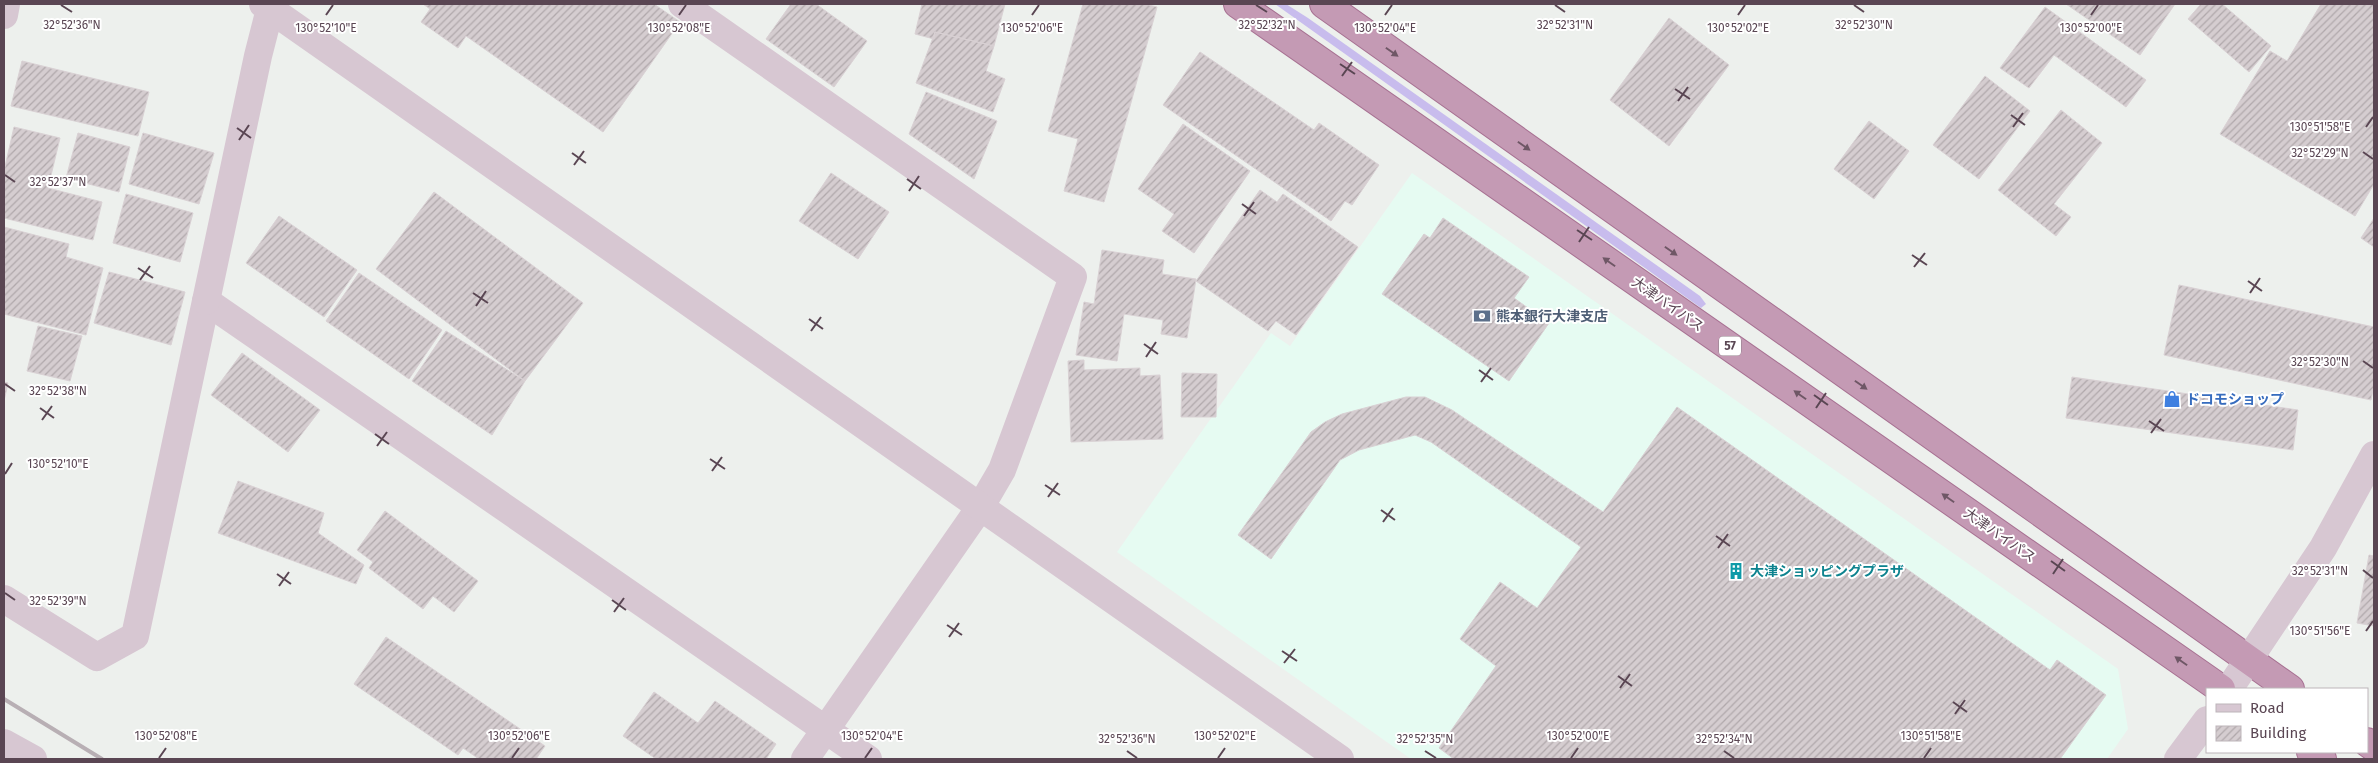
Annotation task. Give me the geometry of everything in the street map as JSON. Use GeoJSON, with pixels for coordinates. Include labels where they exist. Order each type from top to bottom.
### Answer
{"type":"FeatureCollection","features":[{"type":"Feature","properties":{"kind":"highway","name":"大津バイパス"},"geometry":{"type":"LineString","coordinates":[[1238,4],[2220,688]]}},
{"type":"Feature","properties":{"kind":"highway"},"geometry":{"type":"LineString","coordinates":[[1324,4],[2289,688]]}},
{"type":"Feature","properties":{"kind":"street"},"geometry":{"type":"LineString","coordinates":[[4,15],[6,4]]}},
{"type":"Feature","properties":{"kind":"street"},"geometry":{"type":"LineString","coordinates":[[682,4],[1073,277],[1002,470],[981,506],[805,759]]}},
{"type":"Feature","properties":{"kind":"street"},"geometry":{"type":"LineString","coordinates":[[4,599],[97,657],[135,636],[268,5],[1340,759]]}},
{"type":"Feature","properties":{"kind":"street"},"geometry":{"type":"LineString","coordinates":[[206,301],[868,759]]}},
{"type":"Feature","properties":{"kind":"street"},"geometry":{"type":"LineString","coordinates":[[2231,688],[2323,548],[2374,454]]}},
{"type":"Feature","properties":{"kind":"street"},"geometry":{"type":"LineString","coordinates":[[2178,759],[2206,721]]}},
{"type":"Feature","properties":{"kind":"street"},"geometry":{"type":"LineString","coordinates":[[4,743],[33,759]]}},
{"type":"Feature","properties":{"kind":"shaded area"},"geometry":{"type":"Polygon","coordinates":[[[1275,4],[1286,4],[1308,18],[1700,296],[1706,304],[1701,308],[1275,4]]]}},
{"type":"Feature","properties":{"kind":"shaded area"},"geometry":{"type":"Polygon","coordinates":[[[1412,173],[2118,669],[2128,729],[2107,759],[1411,759],[1117,552],[1271,333],[1290,346],[1412,173]]]}},
{"type":"Feature","properties":{"kind":"building"},"geometry":{"type":"Polygon","coordinates":[[[423,4],[654,4],[680,22],[603,132],[466,36],[458,48],[421,22],[430,9],[423,4]]]}},
{"type":"Feature","properties":{"kind":"building"},"geometry":{"type":"Polygon","coordinates":[[[791,4],[816,4],[867,41],[834,87],[766,39],[791,4]]]}},
{"type":"Feature","properties":{"kind":"building"},"geometry":{"type":"Polygon","coordinates":[[[922,4],[1005,4],[994,46],[935,32],[934,39],[915,34],[922,4]]]}},
{"type":"Feature","properties":{"kind":"building"},"geometry":{"type":"Polygon","coordinates":[[[1083,4],[1145,4],[1157,7],[1104,202],[1064,191],[1078,139],[1048,131],[1083,4]]]}},
{"type":"Feature","properties":{"kind":"building"},"geometry":{"type":"Polygon","coordinates":[[[2066,4],[2175,4],[2140,55],[2066,4]]]}},
{"type":"Feature","properties":{"kind":"building"},"geometry":{"type":"Polygon","coordinates":[[[2201,4],[2222,4],[2271,46],[2249,72],[2188,19],[2201,4]]]}},
{"type":"Feature","properties":{"kind":"building"},"geometry":{"type":"Polygon","coordinates":[[[2321,4],[2374,4],[2374,184],[2355,216],[2220,134],[2270,51],[2287,61],[2321,4]]]}},
{"type":"Feature","properties":{"kind":"building"},"geometry":{"type":"Polygon","coordinates":[[[2045,7],[2146,80],[2126,107],[2054,55],[2029,88],[2000,68],[2045,7]]]}},
{"type":"Feature","properties":{"kind":"building"},"geometry":{"type":"Polygon","coordinates":[[[1669,18],[1729,65],[1669,146],[1610,100],[1669,18]]]}},
{"type":"Feature","properties":{"kind":"building"},"geometry":{"type":"Polygon","coordinates":[[[935,32],[994,46],[986,71],[1005,79],[993,112],[916,83],[935,32]]]}},
{"type":"Feature","properties":{"kind":"building"},"geometry":{"type":"Polygon","coordinates":[[[1200,52],[1314,130],[1319,123],[1379,165],[1352,205],[1345,201],[1331,221],[1163,105],[1200,52]]]}},
{"type":"Feature","properties":{"kind":"building"},"geometry":{"type":"Polygon","coordinates":[[[22,61],[149,92],[138,136],[11,106],[22,61]]]}},
{"type":"Feature","properties":{"kind":"building"},"geometry":{"type":"Polygon","coordinates":[[[1985,76],[2030,111],[1979,179],[1933,145],[1985,76]]]}},
{"type":"Feature","properties":{"kind":"building"},"geometry":{"type":"Polygon","coordinates":[[[926,92],[997,121],[974,179],[909,134],[926,92]]]}},
{"type":"Feature","properties":{"kind":"building"},"geometry":{"type":"Polygon","coordinates":[[[2061,110],[2102,143],[2054,204],[2071,217],[2056,236],[1998,190],[2061,110]]]}},
{"type":"Feature","properties":{"kind":"building"},"geometry":{"type":"Polygon","coordinates":[[[1869,121],[1909,151],[1874,199],[1834,169],[1869,121]]]}},
{"type":"Feature","properties":{"kind":"building"},"geometry":{"type":"Polygon","coordinates":[[[1183,124],[1250,171],[1194,253],[1162,231],[1174,214],[1138,189],[1183,124]]]}},
{"type":"Feature","properties":{"kind":"building"},"geometry":{"type":"Polygon","coordinates":[[[14,127],[60,138],[48,188],[102,202],[93,240],[4,218],[4,171],[14,127]]]}},
{"type":"Feature","properties":{"kind":"building"},"geometry":{"type":"Polygon","coordinates":[[[78,133],[130,147],[119,192],[66,178],[78,133]]]}},
{"type":"Feature","properties":{"kind":"building"},"geometry":{"type":"Polygon","coordinates":[[[143,133],[214,153],[199,204],[129,184],[143,133]]]}},
{"type":"Feature","properties":{"kind":"building"},"geometry":{"type":"Polygon","coordinates":[[[831,173],[889,212],[858,259],[799,221],[831,173]]]}},
{"type":"Feature","properties":{"kind":"building"},"geometry":{"type":"Polygon","coordinates":[[[1260,190],[1277,202],[1283,194],[1358,247],[1296,335],[1276,321],[1268,331],[1196,281],[1260,190]]]}},
{"type":"Feature","properties":{"kind":"building"},"geometry":{"type":"Polygon","coordinates":[[[434,192],[583,303],[525,381],[376,269],[434,192]]]}},
{"type":"Feature","properties":{"kind":"building"},"geometry":{"type":"Polygon","coordinates":[[[126,194],[193,213],[180,262],[113,243],[126,194]]]}},
{"type":"Feature","properties":{"kind":"building"},"geometry":{"type":"Polygon","coordinates":[[[279,216],[357,270],[324,317],[246,263],[279,216]]]}},
{"type":"Feature","properties":{"kind":"building"},"geometry":{"type":"Polygon","coordinates":[[[1443,218],[1529,277],[1514,298],[1549,323],[1509,381],[1382,294],[1424,234],[1430,238],[1443,218]]]}},
{"type":"Feature","properties":{"kind":"building"},"geometry":{"type":"Polygon","coordinates":[[[2374,218],[2374,247],[2361,238],[2374,218]]]}},
{"type":"Feature","properties":{"kind":"building"},"geometry":{"type":"Polygon","coordinates":[[[4,227],[69,244],[66,257],[103,268],[86,335],[4,314],[4,227]]]}},
{"type":"Feature","properties":{"kind":"building"},"geometry":{"type":"Polygon","coordinates":[[[1102,250],[1164,260],[1162,274],[1196,279],[1187,338],[1161,334],[1163,320],[1124,314],[1117,361],[1076,355],[1084,302],[1094,304],[1102,250]]]}},
{"type":"Feature","properties":{"kind":"building"},"geometry":{"type":"Polygon","coordinates":[[[109,272],[185,292],[171,345],[94,323],[109,272]]]}},
{"type":"Feature","properties":{"kind":"building"},"geometry":{"type":"Polygon","coordinates":[[[359,273],[442,330],[409,379],[326,321],[359,273]]]}},
{"type":"Feature","properties":{"kind":"building"},"geometry":{"type":"Polygon","coordinates":[[[2179,285],[2374,327],[2374,385],[2371,400],[2164,355],[2179,285]]]}},
{"type":"Feature","properties":{"kind":"building"},"geometry":{"type":"Polygon","coordinates":[[[38,326],[82,336],[70,381],[27,371],[38,326]]]}},
{"type":"Feature","properties":{"kind":"building"},"geometry":{"type":"Polygon","coordinates":[[[446,331],[525,381],[492,435],[412,381],[446,331]]]}},
{"type":"Feature","properties":{"kind":"building"},"geometry":{"type":"Polygon","coordinates":[[[242,353],[320,410],[288,452],[211,395],[242,353]]]}},
{"type":"Feature","properties":{"kind":"building"},"geometry":{"type":"Polygon","coordinates":[[[1084,360],[1084,370],[1140,368],[1140,376],[1160,375],[1163,439],[1071,442],[1068,361],[1084,360]]]}},
{"type":"Feature","properties":{"kind":"building"},"geometry":{"type":"Polygon","coordinates":[[[1182,373],[1217,374],[1216,417],[1181,417],[1182,373]]]}},
{"type":"Feature","properties":{"kind":"building"},"geometry":{"type":"Polygon","coordinates":[[[2072,377],[2298,410],[2293,450],[2066,418],[2072,377]]]}},
{"type":"Feature","properties":{"kind":"building"},"geometry":{"type":"Polygon","coordinates":[[[4,382],[8,383],[4,401],[4,382]]]}},
{"type":"Feature","properties":{"kind":"building","name":"大津ショッピングプラザ"},"geometry":{"type":"Polygon","coordinates":[[[1406,397],[1425,397],[1452,410],[1603,512],[1677,407],[2050,670],[2057,660],[2106,695],[2060,759],[1454,759],[1439,748],[1496,666],[1460,639],[1500,582],[1537,608],[1581,547],[1431,442],[1415,435],[1359,450],[1340,460],[1271,559],[1238,535],[1311,432],[1325,422],[1342,414],[1406,397]]]}},
{"type":"Feature","properties":{"kind":"building"},"geometry":{"type":"Polygon","coordinates":[[[238,481],[324,513],[318,533],[364,565],[356,584],[218,533],[238,481]]]}},
{"type":"Feature","properties":{"kind":"building"},"geometry":{"type":"Polygon","coordinates":[[[385,511],[478,581],[454,612],[433,596],[423,609],[369,568],[373,562],[357,550],[385,511]]]}},
{"type":"Feature","properties":{"kind":"building"},"geometry":{"type":"Polygon","coordinates":[[[2369,555],[2374,556],[2374,626],[2357,623],[2369,555]]]}},
{"type":"Feature","properties":{"kind":"building"},"geometry":{"type":"Polygon","coordinates":[[[386,637],[545,746],[536,759],[479,759],[463,748],[458,755],[354,684],[386,637]]]}},
{"type":"Feature","properties":{"kind":"building"},"geometry":{"type":"Polygon","coordinates":[[[654,692],[698,723],[715,701],[776,744],[766,759],[656,759],[623,736],[654,692]]]}},
{"type":"Feature","properties":{"kind":"railway"},"geometry":{"type":"LineString","coordinates":[[4,699],[102,759]]}},
{"type":"Feature","properties":{"kind":"place","name":"熊本銀行大津支店"},"geometry":{"type":"Point","coordinates":[1482,316]}},
{"type":"Feature","properties":{"kind":"place","name":"ドコモショップ"},"geometry":{"type":"Point","coordinates":[2172,399]}},
{"type":"Feature","properties":{"kind":"place","name":"大津ショッピングプラザ"},"geometry":{"type":"Point","coordinates":[1736,571]}}]}
